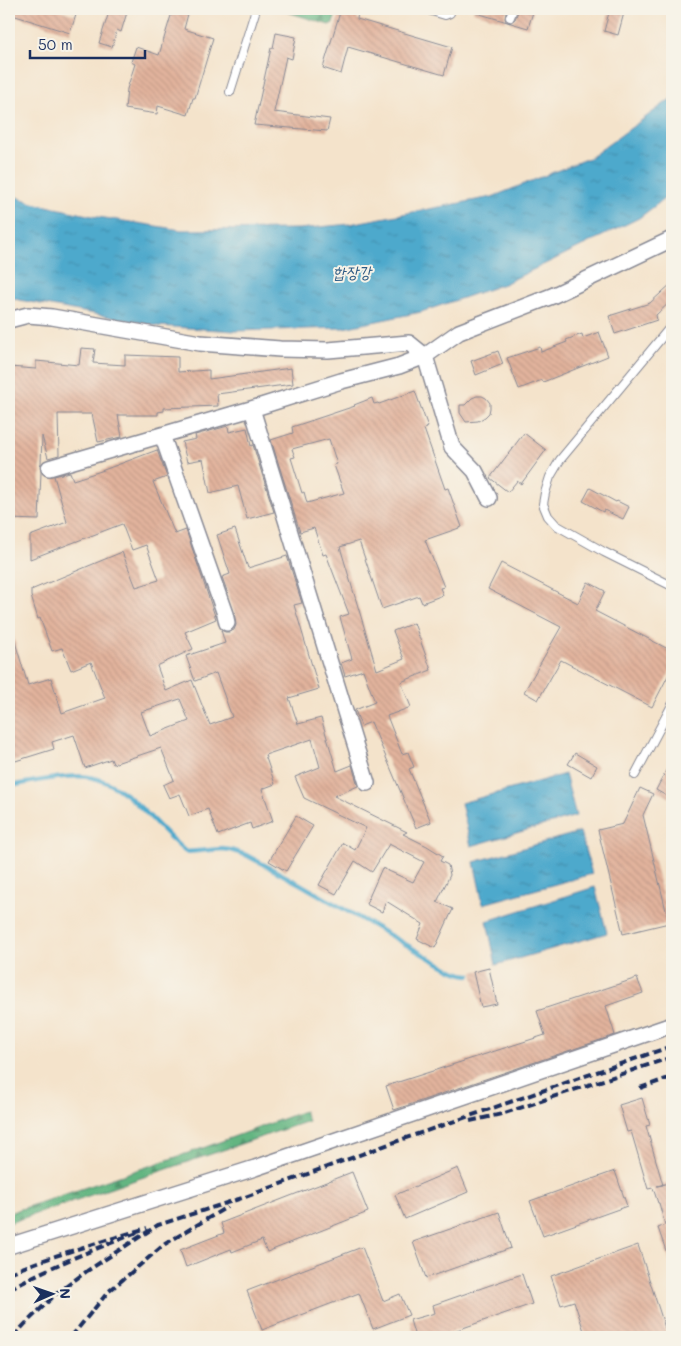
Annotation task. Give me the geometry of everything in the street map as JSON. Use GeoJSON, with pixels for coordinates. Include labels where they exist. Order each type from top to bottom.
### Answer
{"type":"FeatureCollection","features":[{"type":"Feature","properties":{"kind":"street"},"geometry":{"type":"LineString","coordinates":[[49,468],[341,381],[399,366],[425,356],[458,332],[552,296],[672,239]]}},
{"type":"Feature","properties":{"kind":"street"},"geometry":{"type":"LineString","coordinates":[[9,320],[28,315],[52,317],[200,343],[280,349],[328,350],[409,343],[425,356],[452,447],[475,471],[489,498]]}},
{"type":"Feature","properties":{"kind":"street"},"geometry":{"type":"LineString","coordinates":[[252,409],[367,783]]}},
{"type":"Feature","properties":{"kind":"street"},"geometry":{"type":"LineString","coordinates":[[162,434],[227,623]]}},
{"type":"Feature","properties":{"kind":"street"},"geometry":{"type":"LineString","coordinates":[[9,1246],[255,1168],[672,1025]]}},
{"type":"Feature","properties":{"kind":"lane"},"geometry":{"type":"LineString","coordinates":[[230,92],[256,9]]}},
{"type":"Feature","properties":{"kind":"lane"},"geometry":{"type":"LineString","coordinates":[[425,9],[445,15],[450,13],[452,9]]}},
{"type":"Feature","properties":{"kind":"lane"},"geometry":{"type":"LineString","coordinates":[[510,17],[513,9]]}},
{"type":"Feature","properties":{"kind":"lane"},"geometry":{"type":"LineString","coordinates":[[672,325],[560,460],[550,477],[544,504],[548,516],[556,525],[604,552],[672,586]]}},
{"type":"Feature","properties":{"kind":"lane"},"geometry":{"type":"LineString","coordinates":[[635,775],[672,705]]}},
{"type":"Feature","properties":{"kind":"green space"},"geometry":{"type":"Polygon","coordinates":[[[278,9],[338,9],[333,23],[329,25],[278,9]]]}},
{"type":"Feature","properties":{"kind":"green space"},"geometry":{"type":"Polygon","coordinates":[[[304,1111],[308,1121],[9,1223],[9,1213],[203,1148],[304,1111]]]}},
{"type":"Feature","properties":{"kind":"green space"},"geometry":{"type":"Polygon","coordinates":[[[360,1332],[362,1334],[360,1337],[304,1337],[360,1332]]]}},
{"type":"Feature","properties":{"kind":"water","name":"합장강"},"geometry":{"type":"Polygon","coordinates":[[[672,98],[672,193],[639,218],[504,284],[421,312],[343,328],[235,331],[158,326],[9,298],[9,194],[33,203],[92,216],[181,230],[299,229],[350,224],[492,197],[591,157],[672,98]]]}},
{"type":"Feature","properties":{"kind":"water"},"geometry":{"type":"Polygon","coordinates":[[[565,774],[576,816],[471,846],[461,803],[565,774]]]}},
{"type":"Feature","properties":{"kind":"water"},"geometry":{"type":"Polygon","coordinates":[[[580,832],[592,874],[483,904],[474,862],[580,832]]]}},
{"type":"Feature","properties":{"kind":"water"},"geometry":{"type":"Polygon","coordinates":[[[595,887],[607,933],[496,965],[487,921],[595,887]]]}},
{"type":"Feature","properties":{"kind":"building"},"geometry":{"type":"Polygon","coordinates":[[[9,9],[57,9],[76,15],[70,33],[9,14],[9,9]]]}},
{"type":"Feature","properties":{"kind":"building"},"geometry":{"type":"Polygon","coordinates":[[[110,9],[128,9],[121,32],[117,30],[112,47],[99,43],[110,9]]]}},
{"type":"Feature","properties":{"kind":"building"},"geometry":{"type":"Polygon","coordinates":[[[173,9],[188,14],[184,29],[213,38],[188,115],[158,106],[157,114],[125,109],[127,89],[135,64],[131,62],[136,47],[159,55],[173,9]]]}},
{"type":"Feature","properties":{"kind":"building"},"geometry":{"type":"Polygon","coordinates":[[[341,9],[358,12],[357,19],[452,47],[444,75],[348,47],[341,74],[323,68],[341,9]]]}},
{"type":"Feature","properties":{"kind":"building"},"geometry":{"type":"Polygon","coordinates":[[[474,9],[507,9],[505,18],[509,22],[473,12],[474,9]]]}},
{"type":"Feature","properties":{"kind":"building"},"geometry":{"type":"Polygon","coordinates":[[[519,9],[534,9],[528,28],[510,23],[515,19],[519,9]]]}},
{"type":"Feature","properties":{"kind":"building"},"geometry":{"type":"Polygon","coordinates":[[[610,9],[625,9],[618,35],[604,31],[610,9]]]}},
{"type":"Feature","properties":{"kind":"building"},"geometry":{"type":"Polygon","coordinates":[[[276,33],[296,37],[292,59],[286,57],[274,112],[330,119],[327,131],[254,125],[276,33]]]}},
{"type":"Feature","properties":{"kind":"building"},"geometry":{"type":"Polygon","coordinates":[[[672,283],[672,300],[656,315],[657,320],[615,334],[609,316],[650,303],[672,283]]]}},
{"type":"Feature","properties":{"kind":"building"},"geometry":{"type":"Polygon","coordinates":[[[599,332],[608,356],[543,382],[542,380],[519,389],[507,358],[540,347],[541,352],[582,334],[583,338],[599,332]]]}},
{"type":"Feature","properties":{"kind":"building"},"geometry":{"type":"Polygon","coordinates":[[[81,348],[95,349],[93,363],[125,365],[125,355],[178,357],[178,372],[209,370],[209,379],[291,368],[293,384],[217,394],[218,406],[164,408],[164,411],[158,412],[158,415],[118,415],[122,437],[98,442],[92,414],[58,414],[59,455],[48,458],[42,436],[39,520],[9,519],[9,367],[36,369],[36,361],[79,365],[81,348]]]}},
{"type":"Feature","properties":{"kind":"building"},"geometry":{"type":"Polygon","coordinates":[[[498,351],[503,364],[476,375],[471,361],[498,351]]]}},
{"type":"Feature","properties":{"kind":"building"},"geometry":{"type":"Polygon","coordinates":[[[415,391],[428,427],[424,429],[445,489],[448,488],[462,527],[425,540],[444,587],[440,588],[443,595],[422,603],[419,596],[382,609],[359,541],[340,547],[377,670],[404,659],[393,631],[414,623],[431,670],[401,682],[411,707],[387,716],[402,754],[408,752],[414,767],[409,769],[431,822],[416,828],[371,722],[361,726],[355,710],[375,702],[363,670],[345,676],[341,663],[352,659],[340,617],[349,614],[326,554],[323,555],[314,528],[300,532],[271,440],[293,433],[292,427],[355,406],[372,398],[374,404],[379,404],[415,391]],[[329,439],[292,449],[295,457],[291,458],[307,503],[344,493],[334,465],[337,464],[329,439]]]}},
{"type":"Feature","properties":{"kind":"building"},"geometry":{"type":"Polygon","coordinates":[[[477,396],[486,398],[490,403],[489,413],[478,421],[466,422],[460,413],[460,405],[465,405],[477,396]]]}},
{"type":"Feature","properties":{"kind":"building"},"geometry":{"type":"Polygon","coordinates":[[[228,426],[229,432],[247,428],[251,446],[253,445],[274,512],[247,519],[238,486],[210,493],[203,459],[187,462],[182,442],[196,439],[195,435],[228,426]]]}},
{"type":"Feature","properties":{"kind":"building"},"geometry":{"type":"Polygon","coordinates":[[[524,433],[546,450],[521,484],[517,481],[508,492],[490,478],[524,433]]]}},
{"type":"Feature","properties":{"kind":"building"},"geometry":{"type":"Polygon","coordinates":[[[157,450],[167,477],[153,482],[175,534],[186,530],[216,619],[185,632],[193,649],[157,666],[166,691],[192,680],[210,725],[232,717],[216,673],[195,681],[186,656],[225,643],[221,630],[229,632],[234,630],[236,625],[234,611],[222,577],[230,574],[217,535],[235,529],[248,568],[287,556],[302,603],[294,605],[319,689],[289,698],[298,724],[321,718],[337,771],[352,765],[358,786],[334,796],[407,832],[403,834],[443,856],[440,861],[448,865],[450,875],[437,902],[453,909],[435,948],[417,939],[423,924],[386,901],[382,912],[366,904],[382,868],[413,882],[424,862],[389,844],[372,872],[355,861],[336,894],[319,885],[343,843],[355,850],[366,828],[304,798],[295,777],[320,767],[312,739],[265,755],[275,784],[262,789],[273,821],[252,829],[250,823],[218,835],[208,809],[189,816],[180,794],[169,798],[163,785],[174,780],[161,748],[113,764],[111,759],[85,768],[74,735],[52,742],[54,749],[9,763],[9,632],[12,632],[28,685],[51,678],[62,713],[105,698],[91,662],[71,670],[62,648],[52,651],[40,618],[38,619],[31,590],[122,552],[136,587],[159,580],[146,545],[132,550],[122,524],[30,559],[30,536],[67,522],[54,476],[70,472],[73,480],[157,450]],[[180,699],[141,712],[150,736],[189,721],[180,699]]]}},
{"type":"Feature","properties":{"kind":"building"},"geometry":{"type":"Polygon","coordinates":[[[590,488],[629,507],[623,519],[604,510],[603,512],[583,501],[590,488]]]}},
{"type":"Feature","properties":{"kind":"building"},"geometry":{"type":"Polygon","coordinates":[[[501,563],[578,603],[588,582],[605,591],[595,611],[672,651],[672,668],[652,707],[561,660],[538,700],[524,692],[561,627],[488,589],[501,563]]]}},
{"type":"Feature","properties":{"kind":"building"},"geometry":{"type":"Polygon","coordinates":[[[575,753],[597,766],[591,777],[568,764],[575,753]]]}},
{"type":"Feature","properties":{"kind":"building"},"geometry":{"type":"Polygon","coordinates":[[[672,759],[672,799],[656,790],[672,759]]]}},
{"type":"Feature","properties":{"kind":"building"},"geometry":{"type":"Polygon","coordinates":[[[640,788],[653,794],[643,815],[669,923],[623,934],[598,830],[623,824],[640,788]]]}},
{"type":"Feature","properties":{"kind":"building"},"geometry":{"type":"Polygon","coordinates":[[[296,816],[313,826],[286,871],[269,861],[296,816]]]}},
{"type":"Feature","properties":{"kind":"building"},"geometry":{"type":"Polygon","coordinates":[[[489,968],[497,1004],[481,1007],[473,972],[489,968]]]}},
{"type":"Feature","properties":{"kind":"building"},"geometry":{"type":"Polygon","coordinates":[[[637,978],[643,993],[606,1006],[615,1035],[394,1110],[386,1086],[545,1035],[537,1011],[637,978]]]}},
{"type":"Feature","properties":{"kind":"building"},"geometry":{"type":"Polygon","coordinates":[[[642,1098],[650,1125],[646,1126],[663,1184],[672,1182],[672,1262],[670,1262],[658,1228],[665,1225],[659,1203],[653,1188],[648,1189],[631,1131],[627,1132],[619,1105],[642,1098]]]}},
{"type":"Feature","properties":{"kind":"building"},"geometry":{"type":"Polygon","coordinates":[[[458,1168],[468,1192],[405,1219],[395,1195],[458,1168]]]}},
{"type":"Feature","properties":{"kind":"building"},"geometry":{"type":"Polygon","coordinates":[[[615,1171],[627,1206],[543,1236],[530,1201],[615,1171]]]}},
{"type":"Feature","properties":{"kind":"building"},"geometry":{"type":"Polygon","coordinates":[[[352,1172],[368,1212],[267,1252],[262,1240],[232,1252],[231,1249],[186,1267],[180,1250],[224,1233],[221,1223],[352,1172]]]}},
{"type":"Feature","properties":{"kind":"building"},"geometry":{"type":"Polygon","coordinates":[[[499,1212],[511,1248],[426,1278],[413,1242],[499,1212]]]}},
{"type":"Feature","properties":{"kind":"building"},"geometry":{"type":"Polygon","coordinates":[[[638,1245],[668,1337],[586,1337],[574,1301],[561,1305],[551,1276],[638,1245]]]}},
{"type":"Feature","properties":{"kind":"building"},"geometry":{"type":"Polygon","coordinates":[[[362,1247],[383,1301],[400,1294],[409,1315],[373,1329],[359,1293],[262,1330],[247,1291],[362,1247]]]}},
{"type":"Feature","properties":{"kind":"building"},"geometry":{"type":"Polygon","coordinates":[[[522,1274],[532,1304],[437,1337],[415,1337],[410,1320],[435,1313],[433,1305],[522,1274]]]}},
{"type":"Feature","properties":{"kind":"waterway"},"geometry":{"type":"LineString","coordinates":[[9,786],[80,776],[103,781],[129,797],[186,852],[222,849],[246,855],[460,974],[470,975]]}},
{"type":"Feature","properties":{"kind":"railway"},"geometry":{"type":"LineString","coordinates":[[13,1337],[56,1294],[87,1271],[158,1225],[245,1197],[403,1139],[672,1046]]}},
{"type":"Feature","properties":{"kind":"railway"},"geometry":{"type":"LineString","coordinates":[[470,1121],[502,1114],[672,1057]]}},
{"type":"Feature","properties":{"kind":"railway"},"geometry":{"type":"LineString","coordinates":[[640,1088],[672,1077]]}},
{"type":"Feature","properties":{"kind":"railway"},"geometry":{"type":"LineString","coordinates":[[71,1337],[108,1292],[165,1244],[227,1207]]}},
{"type":"Feature","properties":{"kind":"railway"},"geometry":{"type":"LineString","coordinates":[[9,1273],[147,1228]]}},
{"type":"Feature","properties":{"kind":"railway"},"geometry":{"type":"LineString","coordinates":[[9,1289],[40,1273],[137,1233]]}}]}
